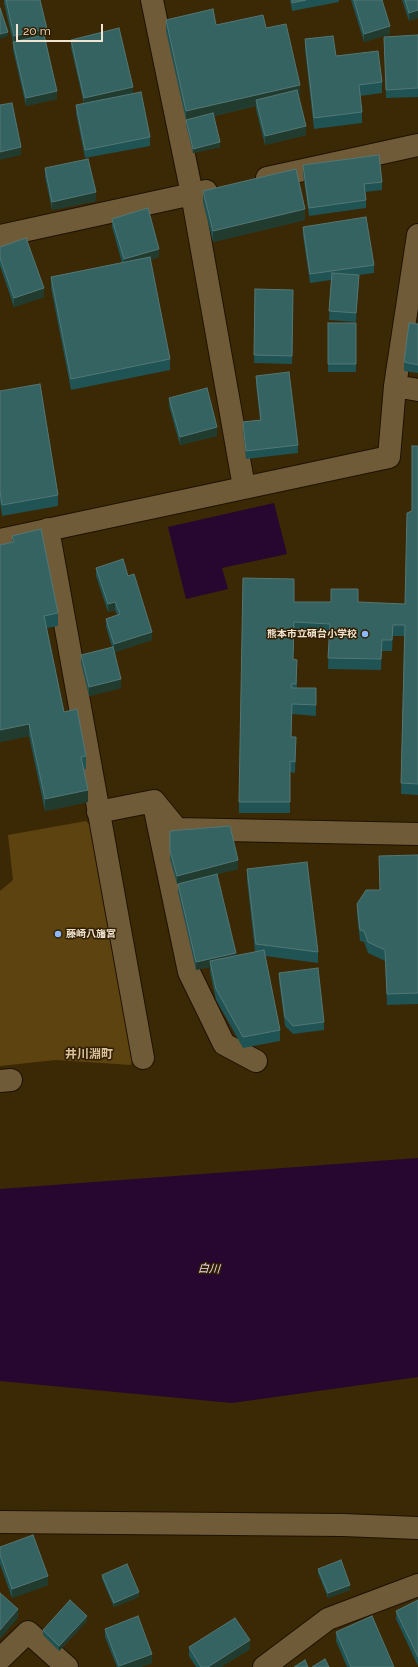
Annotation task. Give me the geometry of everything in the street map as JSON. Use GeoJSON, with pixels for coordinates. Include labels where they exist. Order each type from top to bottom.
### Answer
{"type":"FeatureCollection","features":[{"type":"Feature","properties":{"kind":"street"},"geometry":{"type":"LineString","coordinates":[[152,0],[192,194],[244,488]]}},
{"type":"Feature","properties":{"kind":"street"},"geometry":{"type":"LineString","coordinates":[[246,182],[418,146]]}},
{"type":"Feature","properties":{"kind":"street"},"geometry":{"type":"LineString","coordinates":[[0,236],[223,188]]}},
{"type":"Feature","properties":{"kind":"street"},"geometry":{"type":"LineString","coordinates":[[0,540],[389,457],[395,386],[418,235]]}},
{"type":"Feature","properties":{"kind":"street"},"geometry":{"type":"LineString","coordinates":[[395,386],[418,390]]}},
{"type":"Feature","properties":{"kind":"street"},"geometry":{"type":"LineString","coordinates":[[48,529],[143,1058]]}},
{"type":"Feature","properties":{"kind":"street"},"geometry":{"type":"LineString","coordinates":[[98,812],[154,801]]}},
{"type":"Feature","properties":{"kind":"street"},"geometry":{"type":"LineString","coordinates":[[154,801],[176,829],[418,834]]}},
{"type":"Feature","properties":{"kind":"street"},"geometry":{"type":"LineString","coordinates":[[154,801],[189,972],[224,1044],[256,1061]]}},
{"type":"Feature","properties":{"kind":"street"},"geometry":{"type":"LineString","coordinates":[[0,1522],[343,1525],[418,1528]]}},
{"type":"Feature","properties":{"kind":"street"},"geometry":{"type":"LineString","coordinates":[[264,1667],[328,1619],[418,1585]]}},
{"type":"Feature","properties":{"kind":"street"},"geometry":{"type":"LineString","coordinates":[[0,1659],[28,1632],[66,1667]]}},
{"type":"Feature","properties":{"kind":"shaded area"},"geometry":{"type":"Polygon","coordinates":[[[86,821],[97,833],[134,1047],[131,1065],[56,1060],[0,1066],[0,891],[13,880],[8,835],[86,821]]]}},
{"type":"Feature","properties":{"kind":"water"},"geometry":{"type":"Polygon","coordinates":[[[274,503],[287,554],[222,568],[228,589],[186,599],[168,527],[274,503]]]}},
{"type":"Feature","properties":{"kind":"water","name":"白川"},"geometry":{"type":"Polygon","coordinates":[[[418,1158],[418,1377],[232,1403],[0,1381],[0,1189],[418,1158]]]}},
{"type":"Feature","properties":{"kind":"building"},"geometry":{"type":"Polygon","coordinates":[[[6,0],[40,0],[47,29],[14,36],[6,0]]]}},
{"type":"Feature","properties":{"kind":"building"},"geometry":{"type":"Polygon","coordinates":[[[292,0],[306,0],[292,3],[292,0]]]}},
{"type":"Feature","properties":{"kind":"building"},"geometry":{"type":"Polygon","coordinates":[[[354,0],[382,0],[390,26],[364,34],[354,0]]]}},
{"type":"Feature","properties":{"kind":"building"},"geometry":{"type":"Polygon","coordinates":[[[405,0],[418,0],[418,10],[409,13],[405,0]]]}},
{"type":"Feature","properties":{"kind":"building"},"geometry":{"type":"Polygon","coordinates":[[[0,8],[8,32],[0,34],[0,8]]]}},
{"type":"Feature","properties":{"kind":"building"},"geometry":{"type":"Polygon","coordinates":[[[213,9],[216,25],[263,15],[266,28],[286,24],[300,85],[186,111],[166,20],[213,9]]]}},
{"type":"Feature","properties":{"kind":"building"},"geometry":{"type":"Polygon","coordinates":[[[119,28],[133,87],[84,98],[71,40],[119,28]]]}},
{"type":"Feature","properties":{"kind":"building"},"geometry":{"type":"Polygon","coordinates":[[[44,35],[57,91],[26,98],[13,42],[44,35]]]}},
{"type":"Feature","properties":{"kind":"building"},"geometry":{"type":"Polygon","coordinates":[[[418,35],[418,88],[386,90],[384,37],[418,35]]]}},
{"type":"Feature","properties":{"kind":"building"},"geometry":{"type":"Polygon","coordinates":[[[333,36],[336,56],[378,51],[382,82],[359,85],[362,112],[314,118],[305,39],[333,36]]]}},
{"type":"Feature","properties":{"kind":"building"},"geometry":{"type":"Polygon","coordinates":[[[297,90],[306,126],[265,136],[256,100],[297,90]]]}},
{"type":"Feature","properties":{"kind":"building"},"geometry":{"type":"Polygon","coordinates":[[[141,92],[150,137],[85,150],[76,105],[141,92]]]}},
{"type":"Feature","properties":{"kind":"building"},"geometry":{"type":"Polygon","coordinates":[[[12,103],[21,147],[0,152],[0,105],[12,103]]]}},
{"type":"Feature","properties":{"kind":"building"},"geometry":{"type":"Polygon","coordinates":[[[213,113],[220,142],[193,149],[186,120],[213,113]]]}},
{"type":"Feature","properties":{"kind":"building"},"geometry":{"type":"Polygon","coordinates":[[[379,155],[382,182],[364,184],[366,200],[309,208],[303,165],[379,155]]]}},
{"type":"Feature","properties":{"kind":"building"},"geometry":{"type":"Polygon","coordinates":[[[88,159],[96,192],[52,202],[45,168],[88,159]]]}},
{"type":"Feature","properties":{"kind":"building"},"geometry":{"type":"Polygon","coordinates":[[[296,169],[305,209],[213,231],[203,191],[296,169]]]}},
{"type":"Feature","properties":{"kind":"building"},"geometry":{"type":"Polygon","coordinates":[[[148,208],[159,249],[124,259],[112,219],[148,208]]]}},
{"type":"Feature","properties":{"kind":"building"},"geometry":{"type":"Polygon","coordinates":[[[366,217],[374,265],[310,274],[303,227],[366,217]]]}},
{"type":"Feature","properties":{"kind":"building"},"geometry":{"type":"Polygon","coordinates":[[[26,238],[44,288],[14,298],[0,258],[0,247],[26,238]]]}},
{"type":"Feature","properties":{"kind":"building"},"geometry":{"type":"Polygon","coordinates":[[[150,257],[170,359],[71,379],[51,277],[150,257]]]}},
{"type":"Feature","properties":{"kind":"building"},"geometry":{"type":"Polygon","coordinates":[[[332,273],[359,275],[356,313],[329,311],[332,273]]]}},
{"type":"Feature","properties":{"kind":"building"},"geometry":{"type":"Polygon","coordinates":[[[255,289],[293,290],[292,356],[254,355],[255,289]]]}},
{"type":"Feature","properties":{"kind":"building"},"geometry":{"type":"Polygon","coordinates":[[[328,323],[356,323],[356,364],[328,364],[328,323]]]}},
{"type":"Feature","properties":{"kind":"building"},"geometry":{"type":"Polygon","coordinates":[[[409,323],[418,324],[418,365],[404,362],[409,323]]]}},
{"type":"Feature","properties":{"kind":"building"},"geometry":{"type":"Polygon","coordinates":[[[289,372],[298,445],[246,451],[243,422],[261,420],[256,376],[289,372]]]}},
{"type":"Feature","properties":{"kind":"building"},"geometry":{"type":"Polygon","coordinates":[[[40,384],[58,495],[2,505],[0,491],[0,391],[40,384]]]}},
{"type":"Feature","properties":{"kind":"building"},"geometry":{"type":"Polygon","coordinates":[[[207,388],[217,427],[180,437],[169,398],[207,388]]]}},
{"type":"Feature","properties":{"kind":"building","name":"熊本市立碩台小学校"},"geometry":{"type":"Polygon","coordinates":[[[412,446],[418,446],[418,784],[401,783],[405,625],[393,625],[392,640],[382,640],[381,659],[328,658],[330,624],[294,622],[293,659],[297,660],[296,684],[291,684],[292,688],[316,688],[316,705],[292,704],[291,737],[296,737],[295,762],[290,761],[290,802],[239,802],[243,578],[294,579],[294,602],[331,602],[331,589],[358,589],[358,602],[405,604],[407,513],[412,511],[412,446]]]}},
{"type":"Feature","properties":{"kind":"building"},"geometry":{"type":"Polygon","coordinates":[[[41,529],[58,613],[44,616],[64,712],[77,709],[86,756],[81,757],[88,790],[45,799],[29,724],[0,730],[0,545],[14,542],[12,536],[41,529]]]}},
{"type":"Feature","properties":{"kind":"building"},"geometry":{"type":"Polygon","coordinates":[[[123,559],[128,576],[134,574],[152,632],[114,644],[106,619],[120,614],[115,602],[108,604],[96,568],[123,559]]]}},
{"type":"Feature","properties":{"kind":"building"},"geometry":{"type":"Polygon","coordinates":[[[113,647],[121,679],[89,687],[81,655],[113,647]]]}},
{"type":"Feature","properties":{"kind":"building"},"geometry":{"type":"Polygon","coordinates":[[[230,826],[238,860],[177,876],[170,851],[170,831],[230,826]]]}},
{"type":"Feature","properties":{"kind":"building"},"geometry":{"type":"Polygon","coordinates":[[[418,855],[418,993],[387,994],[385,950],[368,942],[364,931],[360,930],[357,904],[366,890],[380,890],[379,856],[418,855]]]}},
{"type":"Feature","properties":{"kind":"building"},"geometry":{"type":"Polygon","coordinates":[[[307,862],[318,952],[256,944],[247,869],[307,862]]]}},
{"type":"Feature","properties":{"kind":"building"},"geometry":{"type":"Polygon","coordinates":[[[217,874],[236,953],[196,962],[178,884],[217,874]]]}},
{"type":"Feature","properties":{"kind":"building"},"geometry":{"type":"Polygon","coordinates":[[[264,950],[280,1030],[243,1037],[216,989],[210,961],[264,950]]]}},
{"type":"Feature","properties":{"kind":"building"},"geometry":{"type":"Polygon","coordinates":[[[318,968],[324,1022],[293,1026],[285,1017],[279,973],[318,968]]]}},
{"type":"Feature","properties":{"kind":"building"},"geometry":{"type":"Polygon","coordinates":[[[33,1535],[48,1576],[12,1589],[0,1555],[0,1547],[33,1535]]]}},
{"type":"Feature","properties":{"kind":"building"},"geometry":{"type":"Polygon","coordinates":[[[341,1560],[350,1585],[328,1593],[318,1569],[341,1560]]]}},
{"type":"Feature","properties":{"kind":"building"},"geometry":{"type":"Polygon","coordinates":[[[127,1564],[139,1592],[114,1603],[102,1575],[127,1564]]]}},
{"type":"Feature","properties":{"kind":"building"},"geometry":{"type":"Polygon","coordinates":[[[0,1593],[18,1609],[0,1630],[0,1593]]]}},
{"type":"Feature","properties":{"kind":"building"},"geometry":{"type":"Polygon","coordinates":[[[70,1600],[87,1616],[59,1646],[43,1630],[70,1600]]]}},
{"type":"Feature","properties":{"kind":"building"},"geometry":{"type":"Polygon","coordinates":[[[418,1600],[418,1657],[396,1611],[418,1600]]]}},
{"type":"Feature","properties":{"kind":"building"},"geometry":{"type":"Polygon","coordinates":[[[138,1616],[152,1654],[119,1666],[105,1629],[138,1616]]]}},
{"type":"Feature","properties":{"kind":"building"},"geometry":{"type":"Polygon","coordinates":[[[372,1616],[394,1667],[351,1667],[336,1632],[372,1616]]]}},
{"type":"Feature","properties":{"kind":"building"},"geometry":{"type":"Polygon","coordinates":[[[235,1618],[250,1640],[208,1667],[201,1667],[189,1647],[235,1618]]]}},
{"type":"Feature","properties":{"kind":"building"},"geometry":{"type":"Polygon","coordinates":[[[325,1659],[329,1667],[312,1667],[325,1659]]]}},
{"type":"Feature","properties":{"kind":"building"},"geometry":{"type":"Polygon","coordinates":[[[305,1660],[308,1667],[294,1667],[305,1660]]]}},
{"type":"Feature","properties":{"kind":"place","name":"熊本市立碩台小学校"},"geometry":{"type":"Point","coordinates":[365,634]}},
{"type":"Feature","properties":{"kind":"place","name":"藤崎八旛宮"},"geometry":{"type":"Point","coordinates":[58,934]}},
{"type":"Feature","properties":{"kind":"district","name":"井川淵町"},"geometry":{"type":"Point","coordinates":[89,1054]}}]}
